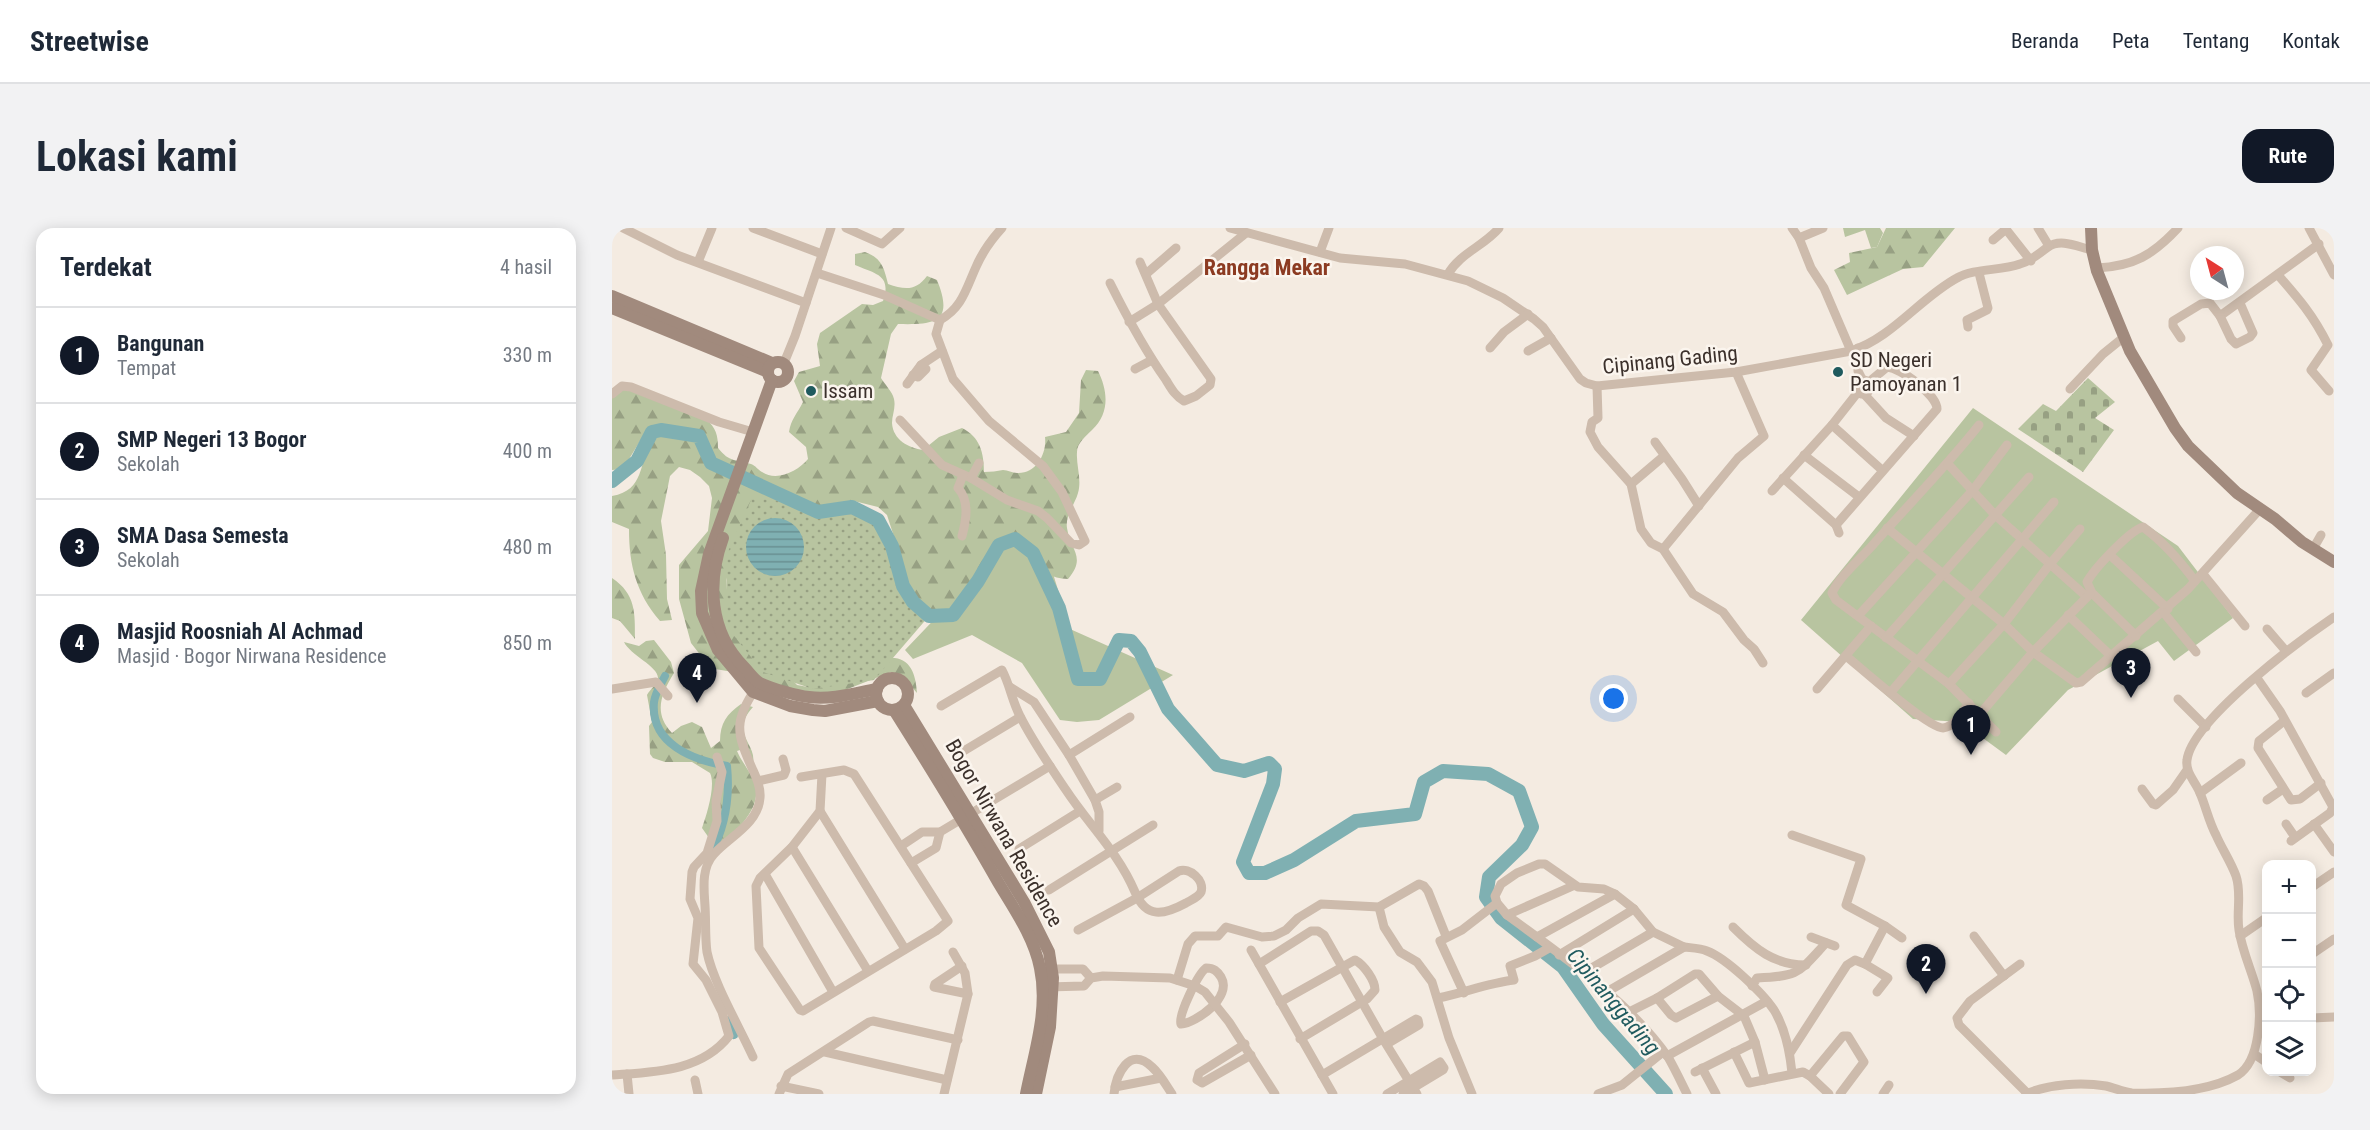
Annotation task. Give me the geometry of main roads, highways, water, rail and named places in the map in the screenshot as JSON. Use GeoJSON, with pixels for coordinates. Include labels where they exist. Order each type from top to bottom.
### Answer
{"type":"FeatureCollection","features":[{"type":"Feature","properties":{"kind":"water"},"geometry":{"type":"Polygon","coordinates":[[[775,518],[791,523],[799,531],[804,547],[799,563],[791,571],[775,576],[759,571],[751,563],[746,547],[751,531],[759,523],[775,518]]]}},
{"type":"Feature","properties":{"kind":"waterway","name":"Cipinanggading"},"geometry":{"type":"LineString","coordinates":[[612,481],[637,461],[652,432],[661,430],[699,436],[711,463],[818,512],[852,507],[878,520],[892,546],[903,586],[913,602],[929,616],[953,615],[978,581],[999,545],[1015,539],[1033,553],[1059,608],[1078,679],[1100,679],[1119,640],[1131,641],[1140,652],[1168,709],[1217,765],[1244,771],[1269,763],[1275,769],[1273,784],[1243,862],[1249,873],[1265,873],[1294,860],[1356,821],[1415,814],[1424,782],[1443,771],[1488,774],[1519,791],[1532,827],[1522,845],[1489,877],[1486,897],[1501,918],[1563,967],[1603,1024],[1666,1094]]}},
{"type":"Feature","properties":{"kind":"waterway"},"geometry":{"type":"LineString","coordinates":[[665,676],[654,702],[659,729],[676,748],[701,759],[727,766],[728,789],[725,812],[710,855]]}},
{"type":"Feature","properties":{"kind":"waterway"},"geometry":{"type":"LineString","coordinates":[[728,1020],[734,1035]]}},
{"type":"Feature","properties":{"kind":"place","name":"SD Negeri Pamoyanan 1"},"geometry":{"type":"Point","coordinates":[1838,372]}},
{"type":"Feature","properties":{"kind":"place","name":"Issam"},"geometry":{"type":"Point","coordinates":[811,391]}},
{"type":"Feature","properties":{"kind":"place","name":"SMA Dasa Semesta"},"geometry":{"type":"Point","coordinates":[2131,698]}},
{"type":"Feature","properties":{"kind":"place","name":"Masjid Roosniah Al Achmad"},"geometry":{"type":"Point","coordinates":[697,703]}},
{"type":"Feature","properties":{"kind":"place","name":"Bangunan"},"geometry":{"type":"Point","coordinates":[1971,755]}},
{"type":"Feature","properties":{"kind":"place","name":"SMP Negeri 13 Bogor"},"geometry":{"type":"Point","coordinates":[1926,994]}},
{"type":"Feature","properties":{"kind":"district","name":"Rangga Mekar"},"geometry":{"type":"Point","coordinates":[1267,267]}}]}
